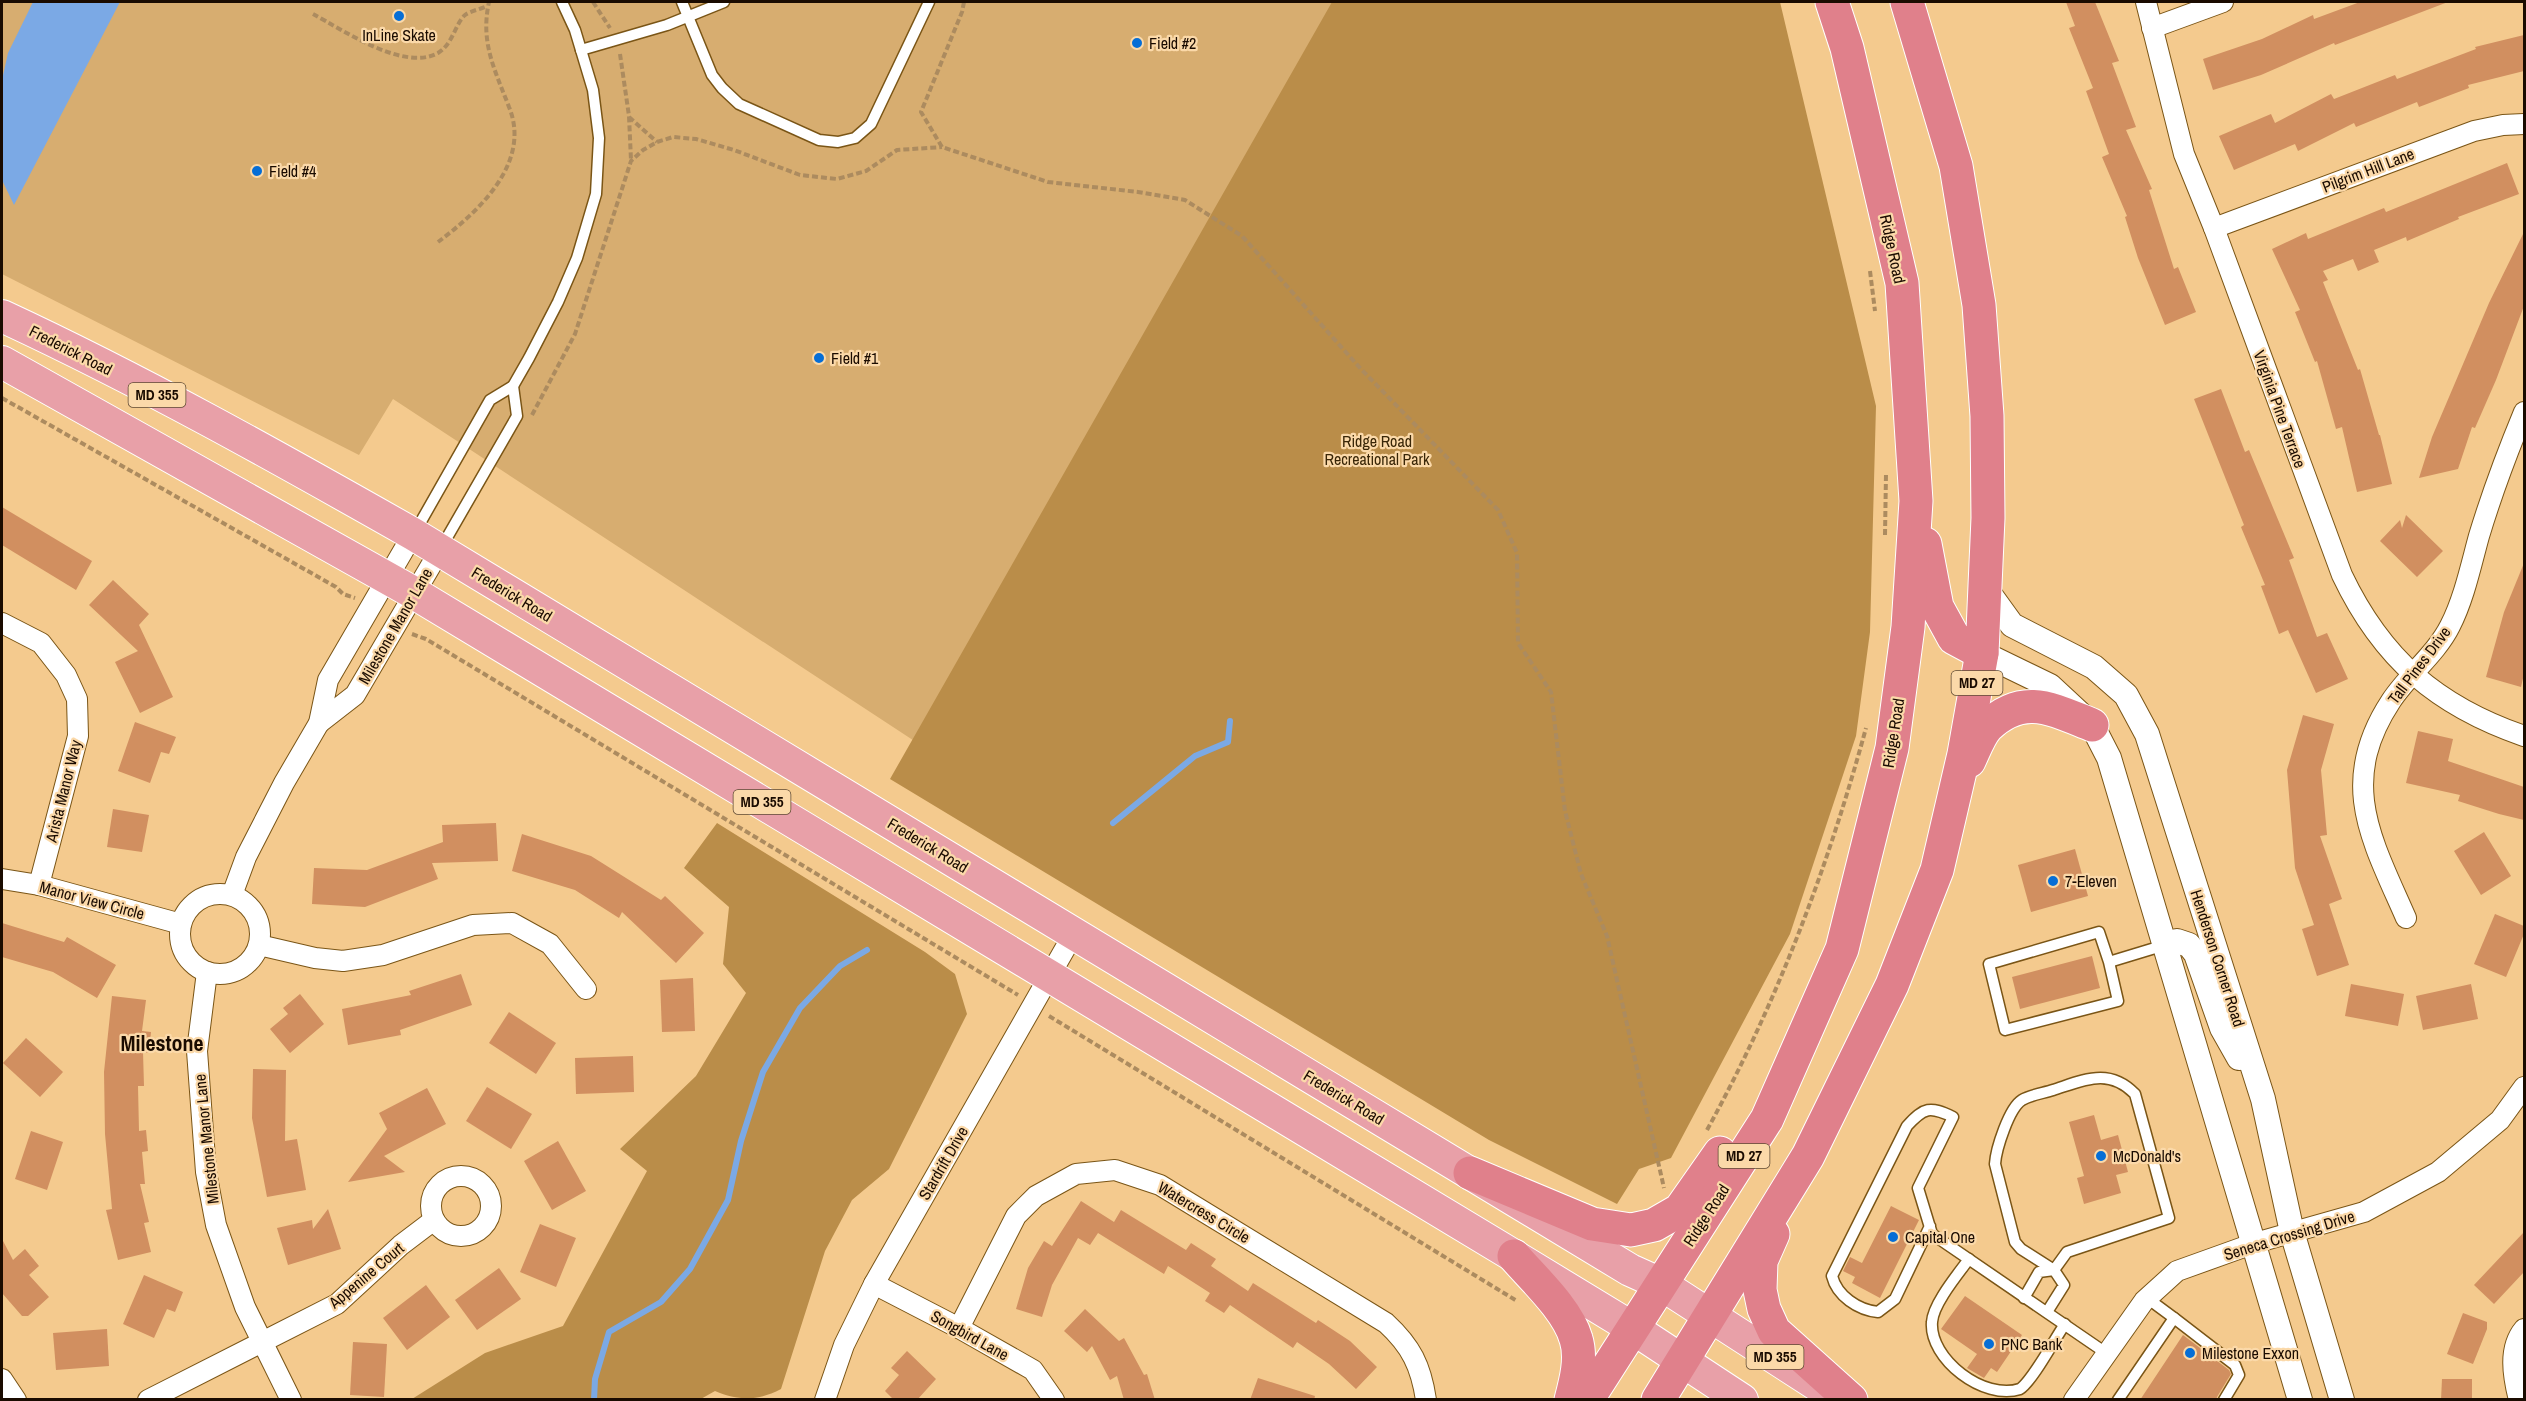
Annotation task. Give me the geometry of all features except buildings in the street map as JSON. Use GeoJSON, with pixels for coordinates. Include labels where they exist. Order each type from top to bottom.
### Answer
{"type":"FeatureCollection","features":[{"type":"Feature","properties":{"kind":"highway","name":"Ridge Road"},"geometry":{"type":"LineString","coordinates":[[1587,1400],[1767,1119],[1842,949],[1892,748],[1908,627],[1916,501],[1902,283],[1847,48],[1832,2]]}},
{"type":"Feature","properties":{"kind":"highway","name":"MD 27"},"geometry":{"type":"LineString","coordinates":[[1681,1360],[1808,1156],[1896,974],[1938,870],[1958,781],[1982,653],[1988,518],[1987,416],[1978,305],[1956,166],[1907,2]]}},
{"type":"Feature","properties":{"kind":"highway"},"geometry":{"type":"LineString","coordinates":[[1916,501],[1937,607],[1954,638],[1982,653]]}},
{"type":"Feature","properties":{"kind":"highway"},"geometry":{"type":"LineString","coordinates":[[1958,781],[1986,728],[2012,709],[2032,705],[2050,708],[2092,725]]}},
{"type":"Feature","properties":{"kind":"highway"},"geometry":{"type":"LineString","coordinates":[[1470,1173],[1592,1224],[1631,1230],[1654,1226],[1680,1210],[1811,1020]]}},
{"type":"Feature","properties":{"kind":"highway"},"geometry":{"type":"LineString","coordinates":[[1808,1156],[1761,1261],[1760,1290],[1764,1309],[1774,1331],[1851,1400]]}},
{"type":"Feature","properties":{"kind":"highway"},"geometry":{"type":"LineString","coordinates":[[1514,1256],[1564,1314],[1576,1339],[1578,1364],[1571,1400]]}},
{"type":"Feature","properties":{"kind":"highway"},"geometry":{"type":"LineString","coordinates":[[1658,1400],[1681,1360]]}},
{"type":"Feature","properties":{"kind":"main road","name":"Frederick Road"},"geometry":{"type":"LineString","coordinates":[[2,316],[54,340],[300,470],[413,534],[1630,1270],[1661,1284],[1840,1400]]}},
{"type":"Feature","properties":{"kind":"main road","name":"MD 355"},"geometry":{"type":"LineString","coordinates":[[2,362],[414,593],[1514,1256],[1634,1329],[1742,1400]]}},
{"type":"Feature","properties":{"kind":"street","name":"Virginia Pine Terrace"},"geometry":{"type":"LineString","coordinates":[[2146,2],[2184,153],[2342,575],[2356,606],[2383,644],[2411,674],[2459,708],[2496,726],[2524,736]]}},
{"type":"Feature","properties":{"kind":"street"},"geometry":{"type":"LineString","coordinates":[[2152,28],[2223,2]]}},
{"type":"Feature","properties":{"kind":"street","name":"Pilgrim Hill Lane"},"geometry":{"type":"LineString","coordinates":[[2214,228],[2474,131],[2503,124],[2524,124]]}},
{"type":"Feature","properties":{"kind":"street","name":"Tall Pines Drive"},"geometry":{"type":"LineString","coordinates":[[2406,918],[2368,827],[2363,807],[2362,784],[2366,759],[2375,730],[2391,701],[2411,674],[2438,645],[2450,626],[2493,490],[2524,412]]}},
{"type":"Feature","properties":{"kind":"street","name":"Milestone Manor Lane"},"geometry":{"type":"LineString","coordinates":[[232,895],[246,857],[284,783],[319,723],[328,680],[413,534]]}},
{"type":"Feature","properties":{"kind":"street","name":"Milestone Manor Lane"},"geometry":{"type":"LineString","coordinates":[[319,723],[355,695],[440,550]]}},
{"type":"Feature","properties":{"kind":"street","name":"Henderson Corner Road"},"geometry":{"type":"LineString","coordinates":[[1986,589],[2012,625],[2094,667],[2126,695],[2147,734],[2263,1099],[2292,1232],[2342,1400]]}},
{"type":"Feature","properties":{"kind":"street","name":"Arista Manor Way"},"geometry":{"type":"LineString","coordinates":[[2,623],[41,643],[66,675],[77,699],[78,736],[39,885]]}},
{"type":"Feature","properties":{"kind":"street"},"geometry":{"type":"LineString","coordinates":[[1982,653],[2050,686],[2092,725],[2109,758],[2300,1400]]}},
{"type":"Feature","properties":{"kind":"street","name":"Manor View Circle"},"geometry":{"type":"LineString","coordinates":[[2,879],[39,885],[181,924]]}},
{"type":"Feature","properties":{"kind":"street"},"geometry":{"type":"LineString","coordinates":[[232,895],[250,906],[256,914],[261,934],[259,945],[255,955],[239,970],[229,974],[207,972],[188,958],[180,936],[181,924],[191,908],[206,896],[232,895]]}},
{"type":"Feature","properties":{"kind":"street"},"geometry":{"type":"LineString","coordinates":[[259,945],[315,958],[343,961],[384,955],[473,925],[513,923],[550,944],[586,989]]}},
{"type":"Feature","properties":{"kind":"street","name":"Stardrift Drive"},"geometry":{"type":"LineString","coordinates":[[825,1400],[844,1345],[873,1284],[1074,933]]}},
{"type":"Feature","properties":{"kind":"street"},"geometry":{"type":"LineString","coordinates":[[2165,945],[2177,940],[2189,945],[2196,954],[2222,1028],[2263,1099]]}},
{"type":"Feature","properties":{"kind":"street","name":"Milestone Manor Lane"},"geometry":{"type":"LineString","coordinates":[[207,972],[197,1051],[206,1172],[216,1225],[245,1307],[291,1400]]}},
{"type":"Feature","properties":{"kind":"street","name":"Seneca Crossing Drive"},"geometry":{"type":"LineString","coordinates":[[2075,1399],[2147,1298],[2177,1271],[2254,1243],[2364,1212],[2438,1172],[2500,1120],[2524,1087]]}},
{"type":"Feature","properties":{"kind":"street","name":"Watercress Circle"},"geometry":{"type":"LineString","coordinates":[[959,1328],[1016,1215],[1036,1196],[1076,1174],[1115,1170],[1160,1185],[1386,1323],[1402,1338],[1423,1374],[1426,1400]]}},
{"type":"Feature","properties":{"kind":"street","name":"Appenine Court"},"geometry":{"type":"LineString","coordinates":[[262,1342],[337,1304],[401,1245],[434,1220]]}},
{"type":"Feature","properties":{"kind":"street","name":"Songbird Lane"},"geometry":{"type":"LineString","coordinates":[[873,1284],[959,1328],[1033,1370],[1054,1400]]}},
{"type":"Feature","properties":{"kind":"street"},"geometry":{"type":"LineString","coordinates":[[2519,1400],[2512,1372],[2517,1337],[2524,1329]]}},
{"type":"Feature","properties":{"kind":"street"},"geometry":{"type":"LineString","coordinates":[[148,1400],[262,1342]]}},
{"type":"Feature","properties":{"kind":"street"},"geometry":{"type":"LineString","coordinates":[[2,1379],[16,1400]]}},
{"type":"Feature","properties":{"kind":"lane"},"geometry":{"type":"LineString","coordinates":[[413,534],[490,400],[513,386],[558,302],[577,258],[596,194],[599,138],[593,90],[581,50],[562,2]]}},
{"type":"Feature","properties":{"kind":"lane"},"geometry":{"type":"LineString","coordinates":[[682,2],[712,75],[739,104],[819,140],[837,142],[855,138],[871,124],[929,2]]}},
{"type":"Feature","properties":{"kind":"lane"},"geometry":{"type":"LineString","coordinates":[[581,50],[688,17],[724,2]]}},
{"type":"Feature","properties":{"kind":"lane"},"geometry":{"type":"LineString","coordinates":[[440,550],[518,416],[513,386]]}},
{"type":"Feature","properties":{"kind":"lane"},"geometry":{"type":"LineString","coordinates":[[2099,932],[2109,962],[2118,1001],[2005,1030],[1989,964],[2099,932]]}},
{"type":"Feature","properties":{"kind":"lane"},"geometry":{"type":"LineString","coordinates":[[2109,962],[2165,945]]}},
{"type":"Feature","properties":{"kind":"lane"},"geometry":{"type":"LineString","coordinates":[[2024,1298],[2039,1272],[2054,1270],[2067,1252],[2169,1218],[2135,1094],[2125,1083],[2107,1077],[2090,1078],[2021,1100],[2013,1110],[1996,1152],[1995,1164],[2015,1242],[2021,1249],[2054,1270],[2064,1285],[2047,1312]]}},
{"type":"Feature","properties":{"kind":"lane"},"geometry":{"type":"LineString","coordinates":[[1930,1226],[1895,1299],[1878,1312],[1867,1311],[1852,1303],[1834,1283],[1832,1276],[1907,1126],[1928,1109],[1938,1110],[1953,1117],[1918,1188],[1930,1226],[1932,1233],[2106,1353]]}},
{"type":"Feature","properties":{"kind":"lane"},"geometry":{"type":"LineString","coordinates":[[1969,1259],[1935,1309],[1932,1321],[1936,1342],[1949,1366],[1963,1379],[1987,1394],[2007,1396],[2022,1387],[2065,1324]]}},
{"type":"Feature","properties":{"kind":"lane"},"geometry":{"type":"LineString","coordinates":[[2147,1298],[2235,1365],[2239,1375],[2224,1400]]}},
{"type":"Feature","properties":{"kind":"lane"},"geometry":{"type":"LineString","coordinates":[[2118,1400],[2174,1318]]}},
{"type":"Feature","properties":{"kind":"path"},"geometry":{"type":"LineString","coordinates":[[529,420],[575,334],[631,161],[629,117],[621,58],[607,21],[593,2]]}},
{"type":"Feature","properties":{"kind":"path"},"geometry":{"type":"LineString","coordinates":[[942,147],[921,112],[964,2]]}},
{"type":"Feature","properties":{"kind":"path"},"geometry":{"type":"LineString","coordinates":[[313,14],[382,52],[417,57],[438,53],[453,38],[465,15],[488,4]]}},
{"type":"Feature","properties":{"kind":"path"},"geometry":{"type":"LineString","coordinates":[[438,242],[459,226],[490,196],[513,152],[515,132],[510,109],[495,75],[488,49],[485,28],[488,4]]}},
{"type":"Feature","properties":{"kind":"path"},"geometry":{"type":"LineString","coordinates":[[629,117],[657,142]]}},
{"type":"Feature","properties":{"kind":"path"},"geometry":{"type":"LineString","coordinates":[[631,161],[643,150],[657,142],[673,138],[696,139],[734,150],[800,176],[837,179],[866,171],[897,150],[942,147],[1048,182],[1138,192],[1185,200],[1242,236],[1360,368],[1498,510],[1517,553],[1518,644],[1551,692],[1565,812],[1581,874],[1607,936],[1665,1191]]}},
{"type":"Feature","properties":{"kind":"path"},"geometry":{"type":"LineString","coordinates":[[1869,266],[1875,312]]}},
{"type":"Feature","properties":{"kind":"path"},"geometry":{"type":"LineString","coordinates":[[2,398],[336,587],[343,594],[371,606]]}},
{"type":"Feature","properties":{"kind":"path"},"geometry":{"type":"LineString","coordinates":[[1885,540],[1886,463]]}},
{"type":"Feature","properties":{"kind":"path"},"geometry":{"type":"LineString","coordinates":[[397,622],[415,637],[426,639],[527,698],[996,984],[1005,987]]}},
{"type":"Feature","properties":{"kind":"path"},"geometry":{"type":"LineString","coordinates":[[1704,1135],[1738,1074],[1769,1008],[1809,906],[1845,804],[1868,723]]}},
{"type":"Feature","properties":{"kind":"path"},"geometry":{"type":"LineString","coordinates":[[1062,1025],[1437,1250],[1521,1303]]}},
{"type":"Feature","properties":{"kind":"path"},"geometry":{"type":"LineString","coordinates":[[1659,1196],[1671,1185]]}},
{"type":"Feature","properties":{"kind":"green space","name":"Ridge Road Recreational Park"},"geometry":{"type":"Polygon","coordinates":[[[2,2],[1738,2],[1207,933],[393,399],[359,455],[2,274],[2,2]]]}},
{"type":"Feature","properties":{"kind":"green space"},"geometry":{"type":"Polygon","coordinates":[[[1332,2],[1780,2],[1876,406],[1870,632],[1856,736],[1790,934],[1671,1158],[1639,1169],[1617,1204],[1489,1140],[890,779],[1332,2]]]}},
{"type":"Feature","properties":{"kind":"green space"},"geometry":{"type":"Polygon","coordinates":[[[717,823],[925,952],[955,974],[967,1014],[889,1169],[852,1200],[825,1251],[781,1389],[756,1398],[732,1397],[715,1391],[699,1400],[412,1399],[485,1353],[563,1326],[647,1171],[620,1149],[696,1076],[746,993],[723,964],[729,907],[684,868],[717,823]]]}},
{"type":"Feature","properties":{"kind":"water"},"geometry":{"type":"Polygon","coordinates":[[[33,2],[120,2],[14,205],[2,180],[2,80],[8,53],[33,2]]]}},
{"type":"Feature","properties":{"kind":"waterway"},"geometry":{"type":"LineString","coordinates":[[1113,823],[1195,756],[1228,742],[1230,721]]}},
{"type":"Feature","properties":{"kind":"waterway"},"geometry":{"type":"LineString","coordinates":[[594,1400],[595,1379],[609,1332],[661,1302],[690,1269],[728,1200],[741,1141],[763,1072],[800,1008],[840,966],[867,950]]}},
{"type":"Feature","properties":{"kind":"place","name":"InLine Skate"},"geometry":{"type":"Point","coordinates":[399,16]}},
{"type":"Feature","properties":{"kind":"place","name":"Field #2"},"geometry":{"type":"Point","coordinates":[1137,43]}},
{"type":"Feature","properties":{"kind":"place","name":"Field #4"},"geometry":{"type":"Point","coordinates":[257,171]}},
{"type":"Feature","properties":{"kind":"place","name":"Field #1"},"geometry":{"type":"Point","coordinates":[819,358]}},
{"type":"Feature","properties":{"kind":"place","name":"7-Eleven"},"geometry":{"type":"Point","coordinates":[2053,881]}},
{"type":"Feature","properties":{"kind":"place","name":"McDonald's"},"geometry":{"type":"Point","coordinates":[2101,1156]}},
{"type":"Feature","properties":{"kind":"place","name":"Capital One"},"geometry":{"type":"Point","coordinates":[1893,1237]}},
{"type":"Feature","properties":{"kind":"place","name":"PNC Bank"},"geometry":{"type":"Point","coordinates":[1989,1344]}},
{"type":"Feature","properties":{"kind":"place","name":"Milestone Exxon"},"geometry":{"type":"Point","coordinates":[2190,1353]}},
{"type":"Feature","properties":{"kind":"district","name":"Milestone"},"geometry":{"type":"Point","coordinates":[162,1043]}}]}
